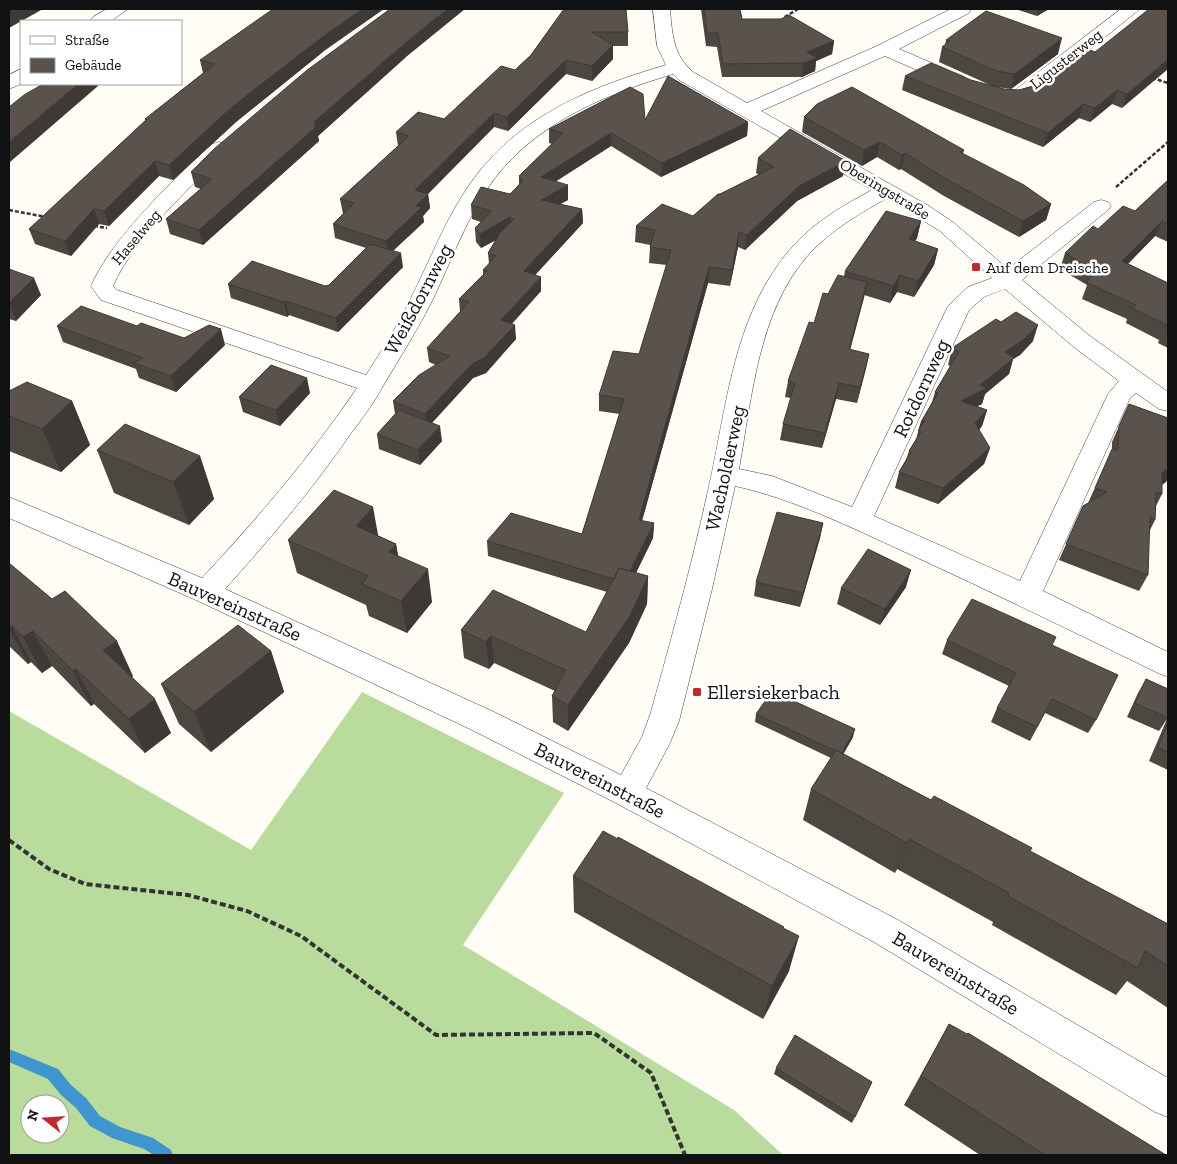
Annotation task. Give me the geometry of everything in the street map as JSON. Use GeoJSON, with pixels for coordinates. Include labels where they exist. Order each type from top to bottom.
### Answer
{"type":"FeatureCollection","features":[{"type":"Feature","properties":{"kind":"street"},"geometry":{"type":"LineString","coordinates":[[101,20],[119,9]]}},
{"type":"Feature","properties":{"kind":"street"},"geometry":{"type":"LineString","coordinates":[[661,9],[665,42],[669,57],[675,68]]}},
{"type":"Feature","properties":{"kind":"street"},"geometry":{"type":"LineString","coordinates":[[747,110],[886,50],[932,28],[963,9]]}},
{"type":"Feature","properties":{"kind":"street","name":"Ligusterweg"},"geometry":{"type":"LineString","coordinates":[[886,50],[975,88],[1001,96],[1012,97],[1022,94],[1130,9]]}},
{"type":"Feature","properties":{"kind":"street","name":"Oberingstraße"},"geometry":{"type":"LineString","coordinates":[[675,68],[922,210],[946,227],[1133,381],[1168,404]]}},
{"type":"Feature","properties":{"kind":"street","name":"Weißdornweg"},"geometry":{"type":"LineString","coordinates":[[206,592],[268,525],[315,466],[372,384],[414,315],[469,201],[490,171],[506,153],[542,124],[570,106],[621,84],[675,68]]}},
{"type":"Feature","properties":{"kind":"street"},"geometry":{"type":"LineString","coordinates":[[9,84],[20,76]]}},
{"type":"Feature","properties":{"kind":"street","name":"Haselweg"},"geometry":{"type":"LineString","coordinates":[[230,138],[181,185],[138,234],[107,273],[102,286],[109,295],[372,384]]}},
{"type":"Feature","properties":{"kind":"street","name":"Wacholderweg"},"geometry":{"type":"LineString","coordinates":[[628,793],[660,730],[690,623],[725,475],[752,345],[764,306],[781,276],[799,252],[820,230],[852,209],[887,190]]}},
{"type":"Feature","properties":{"kind":"street"},"geometry":{"type":"LineString","coordinates":[[1008,280],[1102,206]]}},
{"type":"Feature","properties":{"kind":"street","name":"Rotdornweg"},"geometry":{"type":"LineString","coordinates":[[859,520],[959,306],[976,292],[1008,280]]}},
{"type":"Feature","properties":{"kind":"street"},"geometry":{"type":"LineString","coordinates":[[1027,596],[1120,394],[1133,381]]}},
{"type":"Feature","properties":{"kind":"street"},"geometry":{"type":"LineString","coordinates":[[725,475],[763,483],[859,520],[1027,596],[1168,665]]}},
{"type":"Feature","properties":{"kind":"street","name":"Bauvereinstraße"},"geometry":{"type":"LineString","coordinates":[[9,507],[206,592],[474,716],[628,793],[886,931],[1168,1099]]}},
{"type":"Feature","properties":{"kind":"path"},"geometry":{"type":"LineString","coordinates":[[784,27],[783,18],[798,9]]}},
{"type":"Feature","properties":{"kind":"path"},"geometry":{"type":"LineString","coordinates":[[1150,77],[1168,83]]}},
{"type":"Feature","properties":{"kind":"path"},"geometry":{"type":"LineString","coordinates":[[1102,206],[1103,198],[1168,142]]}},
{"type":"Feature","properties":{"kind":"path"},"geometry":{"type":"LineString","coordinates":[[9,210],[55,219]]}},
{"type":"Feature","properties":{"kind":"path"},"geometry":{"type":"LineString","coordinates":[[92,225],[138,234]]}},
{"type":"Feature","properties":{"kind":"path"},"geometry":{"type":"LineString","coordinates":[[9,840],[49,869],[85,884],[188,895],[247,911],[301,936],[436,1035],[594,1033],[651,1073],[685,1155]]}},
{"type":"Feature","properties":{"kind":"green space"},"geometry":{"type":"Polygon","coordinates":[[[362,692],[564,793],[463,945],[734,1110],[783,1155],[9,1155],[9,711],[251,850],[362,692]]]}},
{"type":"Feature","properties":{"kind":"building"},"geometry":{"type":"Polygon","coordinates":[[[273,9],[362,9],[322,37],[232,107],[169,165],[155,161],[104,211],[94,209],[65,241],[29,229],[147,119],[145,119],[215,64],[200,60],[273,9]]]}},
{"type":"Feature","properties":{"kind":"building"},"geometry":{"type":"Polygon","coordinates":[[[390,9],[447,9],[314,122],[316,127],[199,230],[166,219],[212,179],[191,172],[214,149],[306,71],[390,9]]]}},
{"type":"Feature","properties":{"kind":"building"},"geometry":{"type":"Polygon","coordinates":[[[564,9],[626,9],[628,32],[592,32],[613,45],[592,66],[566,60],[507,117],[494,113],[415,190],[428,194],[416,206],[422,207],[386,241],[333,224],[354,203],[340,199],[409,136],[396,132],[418,112],[444,119],[501,66],[515,70],[531,55],[564,9]]]}},
{"type":"Feature","properties":{"kind":"building"},"geometry":{"type":"Polygon","coordinates":[[[704,9],[740,9],[742,19],[781,19],[789,15],[834,41],[807,52],[817,58],[804,63],[723,64],[718,33],[707,33],[704,9]]]}},
{"type":"Feature","properties":{"kind":"building"},"geometry":{"type":"Polygon","coordinates":[[[1149,9],[1168,9],[1168,59],[1127,94],[1117,90],[1095,108],[1083,104],[1048,133],[905,76],[931,63],[971,80],[1004,89],[1019,90],[1033,86],[1083,47],[1095,52],[1149,9]]]}},
{"type":"Feature","properties":{"kind":"building"},"geometry":{"type":"Polygon","coordinates":[[[986,11],[1062,38],[1015,74],[996,71],[942,47],[950,41],[946,40],[986,11]]]}},
{"type":"Feature","properties":{"kind":"building"},"geometry":{"type":"Polygon","coordinates":[[[668,76],[748,122],[662,163],[611,133],[541,177],[568,185],[541,200],[582,209],[524,271],[541,277],[501,320],[515,325],[484,358],[472,364],[425,414],[393,401],[419,375],[450,356],[427,348],[469,302],[459,299],[487,271],[483,270],[496,256],[488,253],[500,233],[514,219],[510,217],[480,234],[475,228],[492,211],[471,205],[481,187],[510,194],[523,181],[519,176],[563,133],[549,129],[630,87],[643,94],[645,120],[668,76]]]}},
{"type":"Feature","properties":{"kind":"building"},"geometry":{"type":"Polygon","coordinates":[[[41,85],[77,85],[9,142],[9,107],[41,85]]]}},
{"type":"Feature","properties":{"kind":"building"},"geometry":{"type":"Polygon","coordinates":[[[852,87],[964,150],[960,152],[1024,185],[1051,204],[1023,221],[948,180],[905,153],[902,155],[880,142],[864,150],[804,117],[817,104],[852,87]]]}},
{"type":"Feature","properties":{"kind":"building"},"geometry":{"type":"Polygon","coordinates":[[[790,129],[846,161],[799,186],[747,235],[739,232],[732,270],[709,267],[639,520],[654,523],[630,571],[619,568],[614,579],[487,541],[511,513],[582,534],[624,399],[599,395],[613,351],[639,354],[671,250],[650,247],[655,230],[636,226],[662,204],[693,216],[718,194],[774,167],[758,158],[790,129]]]}},
{"type":"Feature","properties":{"kind":"building"},"geometry":{"type":"Polygon","coordinates":[[[1168,180],[1168,224],[1162,221],[1122,261],[1168,283],[1168,329],[1165,327],[1167,325],[1132,308],[1136,305],[1087,283],[1093,270],[1065,253],[1093,226],[1098,229],[1123,206],[1135,211],[1168,180]]]}},
{"type":"Feature","properties":{"kind":"building"},"geometry":{"type":"Polygon","coordinates":[[[886,211],[921,221],[909,239],[938,249],[918,281],[900,275],[893,286],[845,271],[886,211]]]}},
{"type":"Feature","properties":{"kind":"building"},"geometry":{"type":"Polygon","coordinates":[[[370,244],[401,253],[336,318],[228,284],[252,261],[325,286],[329,285],[370,244]]]}},
{"type":"Feature","properties":{"kind":"building"},"geometry":{"type":"Polygon","coordinates":[[[9,269],[34,278],[9,303],[9,269]]]}},
{"type":"Feature","properties":{"kind":"building"},"geometry":{"type":"Polygon","coordinates":[[[838,275],[867,282],[849,349],[869,354],[860,387],[839,383],[825,433],[783,424],[795,383],[788,381],[809,322],[814,323],[823,293],[828,294],[838,275]]]}},
{"type":"Feature","properties":{"kind":"building"},"geometry":{"type":"Polygon","coordinates":[[[81,306],[137,326],[141,323],[184,338],[209,325],[221,329],[171,376],[134,363],[143,358],[57,326],[81,306]]]}},
{"type":"Feature","properties":{"kind":"building"},"geometry":{"type":"Polygon","coordinates":[[[1016,312],[1038,325],[1026,338],[1005,352],[1014,358],[980,385],[987,388],[961,401],[987,410],[975,423],[990,448],[943,488],[899,472],[921,432],[918,431],[925,420],[921,422],[938,393],[935,392],[959,352],[952,348],[996,319],[1001,322],[1016,312]]]}},
{"type":"Feature","properties":{"kind":"building"},"geometry":{"type":"Polygon","coordinates":[[[271,365],[307,378],[276,410],[239,397],[271,365]]]}},
{"type":"Feature","properties":{"kind":"building"},"geometry":{"type":"Polygon","coordinates":[[[27,382],[72,401],[42,429],[9,416],[9,391],[27,382]]]}},
{"type":"Feature","properties":{"kind":"building"},"geometry":{"type":"Polygon","coordinates":[[[1129,404],[1168,418],[1168,469],[1162,473],[1162,494],[1156,492],[1155,520],[1150,517],[1148,575],[1066,544],[1083,506],[1107,492],[1095,488],[1112,449],[1118,450],[1119,426],[1129,404]]]}},
{"type":"Feature","properties":{"kind":"building"},"geometry":{"type":"Polygon","coordinates":[[[399,410],[440,426],[418,450],[377,434],[399,410]]]}},
{"type":"Feature","properties":{"kind":"building"},"geometry":{"type":"Polygon","coordinates":[[[125,424],[200,456],[173,482],[97,450],[125,424]]]}},
{"type":"Feature","properties":{"kind":"building"},"geometry":{"type":"Polygon","coordinates":[[[334,490],[373,507],[356,526],[396,544],[389,552],[428,569],[401,601],[362,584],[368,576],[288,540],[334,490]]]}},
{"type":"Feature","properties":{"kind":"building"},"geometry":{"type":"Polygon","coordinates":[[[777,512],[823,523],[803,593],[756,582],[777,512]]]}},
{"type":"Feature","properties":{"kind":"building"},"geometry":{"type":"Polygon","coordinates":[[[868,549],[911,570],[885,609],[841,588],[868,549]]]}},
{"type":"Feature","properties":{"kind":"building"},"geometry":{"type":"Polygon","coordinates":[[[9,563],[52,599],[65,591],[117,641],[103,650],[155,699],[129,719],[76,669],[73,671],[33,631],[23,637],[12,626],[9,628],[9,563]]]}},
{"type":"Feature","properties":{"kind":"building"},"geometry":{"type":"Polygon","coordinates":[[[619,568],[648,576],[630,616],[568,705],[552,696],[566,670],[491,636],[486,642],[461,630],[493,590],[586,632],[619,568]]]}},
{"type":"Feature","properties":{"kind":"building"},"geometry":{"type":"Polygon","coordinates":[[[972,599],[1056,637],[1052,645],[1118,675],[1096,720],[1052,699],[1037,727],[997,708],[1016,673],[947,640],[972,599]]]}},
{"type":"Feature","properties":{"kind":"building"},"geometry":{"type":"Polygon","coordinates":[[[238,625],[271,651],[194,712],[161,684],[238,625]]]}},
{"type":"Feature","properties":{"kind":"building"},"geometry":{"type":"Polygon","coordinates":[[[1146,679],[1168,689],[1168,718],[1135,703],[1146,679]]]}},
{"type":"Feature","properties":{"kind":"building"},"geometry":{"type":"Polygon","coordinates":[[[772,691],[855,729],[842,753],[756,714],[772,691]]]}},
{"type":"Feature","properties":{"kind":"building"},"geometry":{"type":"Polygon","coordinates":[[[1168,723],[1168,752],[1158,747],[1168,723]]]}},
{"type":"Feature","properties":{"kind":"building"},"geometry":{"type":"Polygon","coordinates":[[[836,750],[931,800],[934,796],[1032,848],[1030,851],[1168,924],[1168,966],[1145,951],[1138,968],[1008,896],[1009,893],[909,839],[907,843],[811,789],[836,750]]]}},
{"type":"Feature","properties":{"kind":"building"},"geometry":{"type":"Polygon","coordinates":[[[603,831],[618,839],[618,837],[799,936],[772,986],[573,876],[603,831]]]}},
{"type":"Feature","properties":{"kind":"building"},"geometry":{"type":"Polygon","coordinates":[[[949,1024],[968,1033],[1166,1155],[1045,1155],[921,1076],[949,1024]]]}},
{"type":"Feature","properties":{"kind":"building"},"geometry":{"type":"Polygon","coordinates":[[[795,1035],[872,1082],[855,1117],[776,1068],[795,1035]]]}},
{"type":"Feature","properties":{"kind":"waterway","name":"Ellersiekerbach"},"geometry":{"type":"LineString","coordinates":[[9,1055],[53,1074],[66,1090],[81,1103],[95,1121],[117,1133],[148,1143],[166,1155]]}},
{"type":"Feature","properties":{"kind":"place","name":"Auf dem Dreische"},"geometry":{"type":"Point","coordinates":[976,267]}},
{"type":"Feature","properties":{"kind":"place","name":"Ellersiekerbach"},"geometry":{"type":"Point","coordinates":[697,692]}}]}
